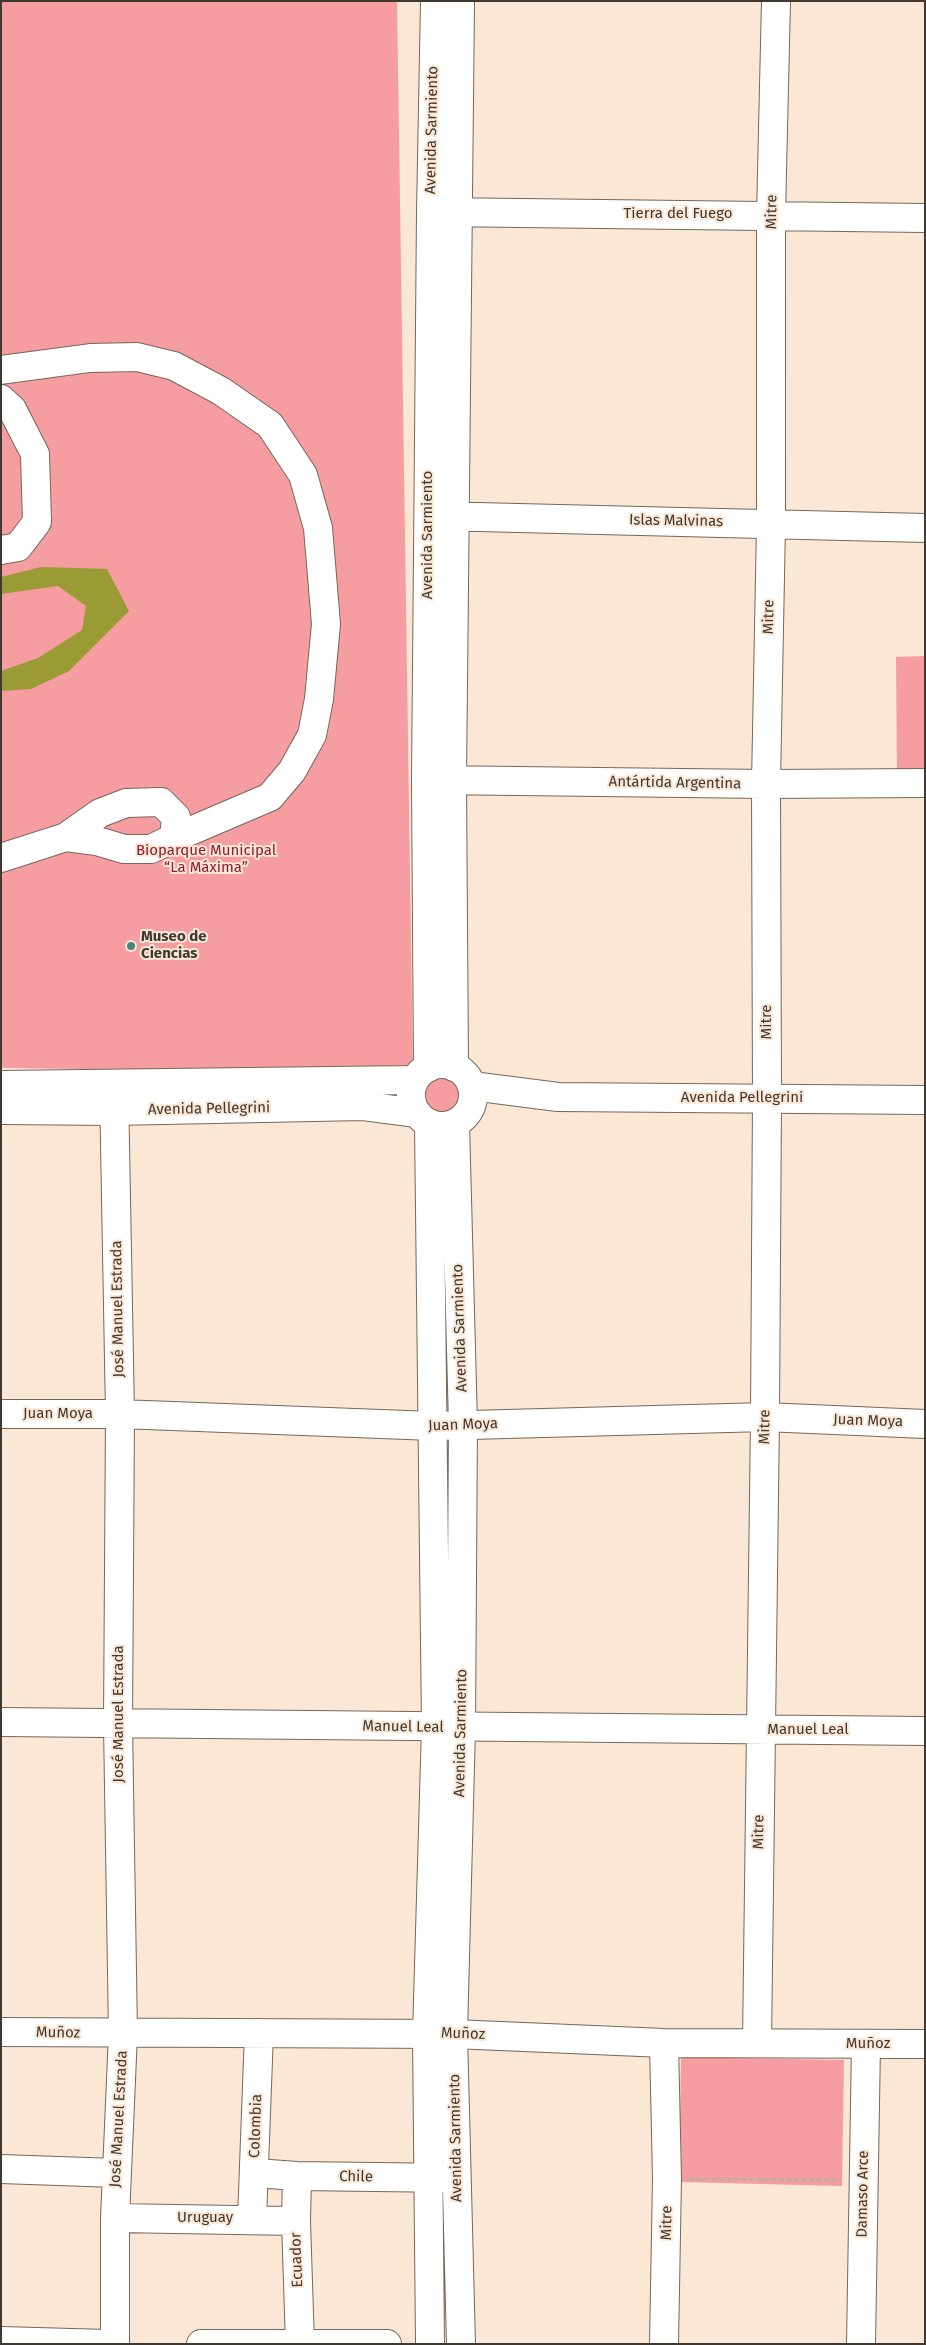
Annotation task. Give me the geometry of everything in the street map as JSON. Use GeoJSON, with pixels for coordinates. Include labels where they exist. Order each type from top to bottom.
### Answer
{"type":"FeatureCollection","features":[{"type":"Feature","properties":{"kind":"street","name":"Avenida Sarmiento"},"geometry":{"type":"LineString","coordinates":[[435,1],[428,516],[439,780],[442,1075]]}},
{"type":"Feature","properties":{"kind":"street","name":"Avenida Sarmiento"},"geometry":{"type":"LineString","coordinates":[[439,780],[455,516],[460,1]]}},
{"type":"Feature","properties":{"kind":"street","name":"Mitre"},"geometry":{"type":"LineString","coordinates":[[757,2043],[765,1417],[766,784],[771,524],[772,215],[776,1]]}},
{"type":"Feature","properties":{"kind":"street","name":"Tierra del Fuego"},"geometry":{"type":"LineString","coordinates":[[431,212],[925,218]]}},
{"type":"Feature","properties":{"kind":"street"},"geometry":{"type":"LineString","coordinates":[[1,370],[90,358],[137,357],[174,366],[221,390],[270,425],[303,475],[318,528],[326,624],[312,735],[292,771],[270,797],[151,849],[124,849],[97,841],[66,837]]}},
{"type":"Feature","properties":{"kind":"street"},"geometry":{"type":"LineString","coordinates":[[1,400],[12,409],[35,454],[37,522],[18,547],[1,550]]}},
{"type":"Feature","properties":{"kind":"street","name":"Islas Malvinas"},"geometry":{"type":"LineString","coordinates":[[428,516],[925,528]]}},
{"type":"Feature","properties":{"kind":"street","name":"Antártida Argentina"},"geometry":{"type":"LineString","coordinates":[[439,780],[766,784],[925,783]]}},
{"type":"Feature","properties":{"kind":"street"},"geometry":{"type":"LineString","coordinates":[[1,858],[66,837],[100,813],[126,803],[161,802],[176,817],[174,838]]}},
{"type":"Feature","properties":{"kind":"street"},"geometry":{"type":"LineString","coordinates":[[442,1075],[471,1106],[442,1119],[412,1100],[412,1090],[442,1075]]}},
{"type":"Feature","properties":{"kind":"street","name":"Avenida Pellegrini"},"geometry":{"type":"LineString","coordinates":[[1,1110],[114,1098],[442,1075],[558,1097]]}},
{"type":"Feature","properties":{"kind":"street","name":"Avenida Pellegrini"},"geometry":{"type":"LineString","coordinates":[[1,1085],[114,1098],[363,1106],[442,1119],[486,1109],[558,1097],[925,1100]]}},
{"type":"Feature","properties":{"kind":"street","name":"José Manuel Estrada"},"geometry":{"type":"LineString","coordinates":[[114,1098],[120,1414],[118,1724],[123,2034],[114,2218],[115,2344]]}},
{"type":"Feature","properties":{"kind":"street","name":"Avenida Sarmiento"},"geometry":{"type":"LineString","coordinates":[[430,2344],[427,2034],[449,1727],[463,1424],[442,1119]]}},
{"type":"Feature","properties":{"kind":"street","name":"Avenida Sarmiento"},"geometry":{"type":"LineString","coordinates":[[442,1119],[433,1426],[449,1727],[453,2034],[461,2344]]}},
{"type":"Feature","properties":{"kind":"street","name":"Juan Moya"},"geometry":{"type":"LineString","coordinates":[[1,1414],[120,1414],[433,1426],[765,1417],[925,1424]]}},
{"type":"Feature","properties":{"kind":"street","name":"Manuel Leal"},"geometry":{"type":"LineString","coordinates":[[1,1722],[925,1731]]}},
{"type":"Feature","properties":{"kind":"street","name":"Muñoz"},"geometry":{"type":"LineString","coordinates":[[1,2032],[453,2034],[664,2043],[925,2044]]}},
{"type":"Feature","properties":{"kind":"street","name":"Colombia"},"geometry":{"type":"LineString","coordinates":[[252,2219],[259,2033]]}},
{"type":"Feature","properties":{"kind":"street","name":"Mitre"},"geometry":{"type":"LineString","coordinates":[[664,2043],[667,2179],[664,2344]]}},
{"type":"Feature","properties":{"kind":"street","name":"Damaso Arce"},"geometry":{"type":"LineString","coordinates":[[861,2344],[866,2044]]}},
{"type":"Feature","properties":{"kind":"street"},"geometry":{"type":"LineString","coordinates":[[1,2169],[116,2173]]}},
{"type":"Feature","properties":{"kind":"street","name":"Chile"},"geometry":{"type":"LineString","coordinates":[[255,2173],[298,2176],[457,2178]]}},
{"type":"Feature","properties":{"kind":"street","name":"Ecuador"},"geometry":{"type":"LineString","coordinates":[[298,2176],[296,2221],[300,2344]]}},
{"type":"Feature","properties":{"kind":"street","name":"Uruguay"},"geometry":{"type":"LineString","coordinates":[[114,2218],[296,2221]]}},
{"type":"Feature","properties":{"kind":"street"},"geometry":{"type":"LineString","coordinates":[[1,2341],[107,2344]]}},
{"type":"Feature","properties":{"kind":"street"},"geometry":{"type":"LineString","coordinates":[[201,2344],[387,2344]]}},
{"type":"Feature","properties":{"kind":"path"},"geometry":{"type":"LineString","coordinates":[[667,2179],[864,2181]]}},
{"type":"Feature","properties":{"kind":"green space","name":"Bioparque Municipal “La Máxima”"},"geometry":{"type":"Polygon","coordinates":[[[1,1],[397,1],[413,1073],[1,1068],[1,1]]]}},
{"type":"Feature","properties":{"kind":"green space"},"geometry":{"type":"Polygon","coordinates":[[[925,656],[925,774],[897,774],[896,657],[925,656]]]}},
{"type":"Feature","properties":{"kind":"green space"},"geometry":{"type":"Polygon","coordinates":[[[441,1077],[448,1078],[454,1082],[458,1088],[458,1102],[454,1108],[448,1112],[441,1113],[434,1112],[428,1108],[424,1102],[423,1095],[424,1088],[428,1082],[434,1078],[441,1077]]]}},
{"type":"Feature","properties":{"kind":"green space"},"geometry":{"type":"Polygon","coordinates":[[[444,1138],[449,1395],[444,1395],[444,1138]]]}},
{"type":"Feature","properties":{"kind":"green space"},"geometry":{"type":"Polygon","coordinates":[[[681,2057],[844,2060],[842,2186],[679,2182],[681,2057]]]}},
{"type":"Feature","properties":{"kind":"green space"},"geometry":{"type":"Polygon","coordinates":[[[441,2204],[445,2204],[445,2320],[440,2320],[441,2204]]]}},
{"type":"Feature","properties":{"kind":"shaded area"},"geometry":{"type":"Polygon","coordinates":[[[41,567],[107,569],[129,611],[69,671],[31,689],[1,691],[1,671],[38,658],[82,630],[86,606],[58,586],[1,594],[1,577],[41,567]]]}},
{"type":"Feature","properties":{"kind":"place","name":"Museo de Ciencias"},"geometry":{"type":"Point","coordinates":[131,946]}}]}
